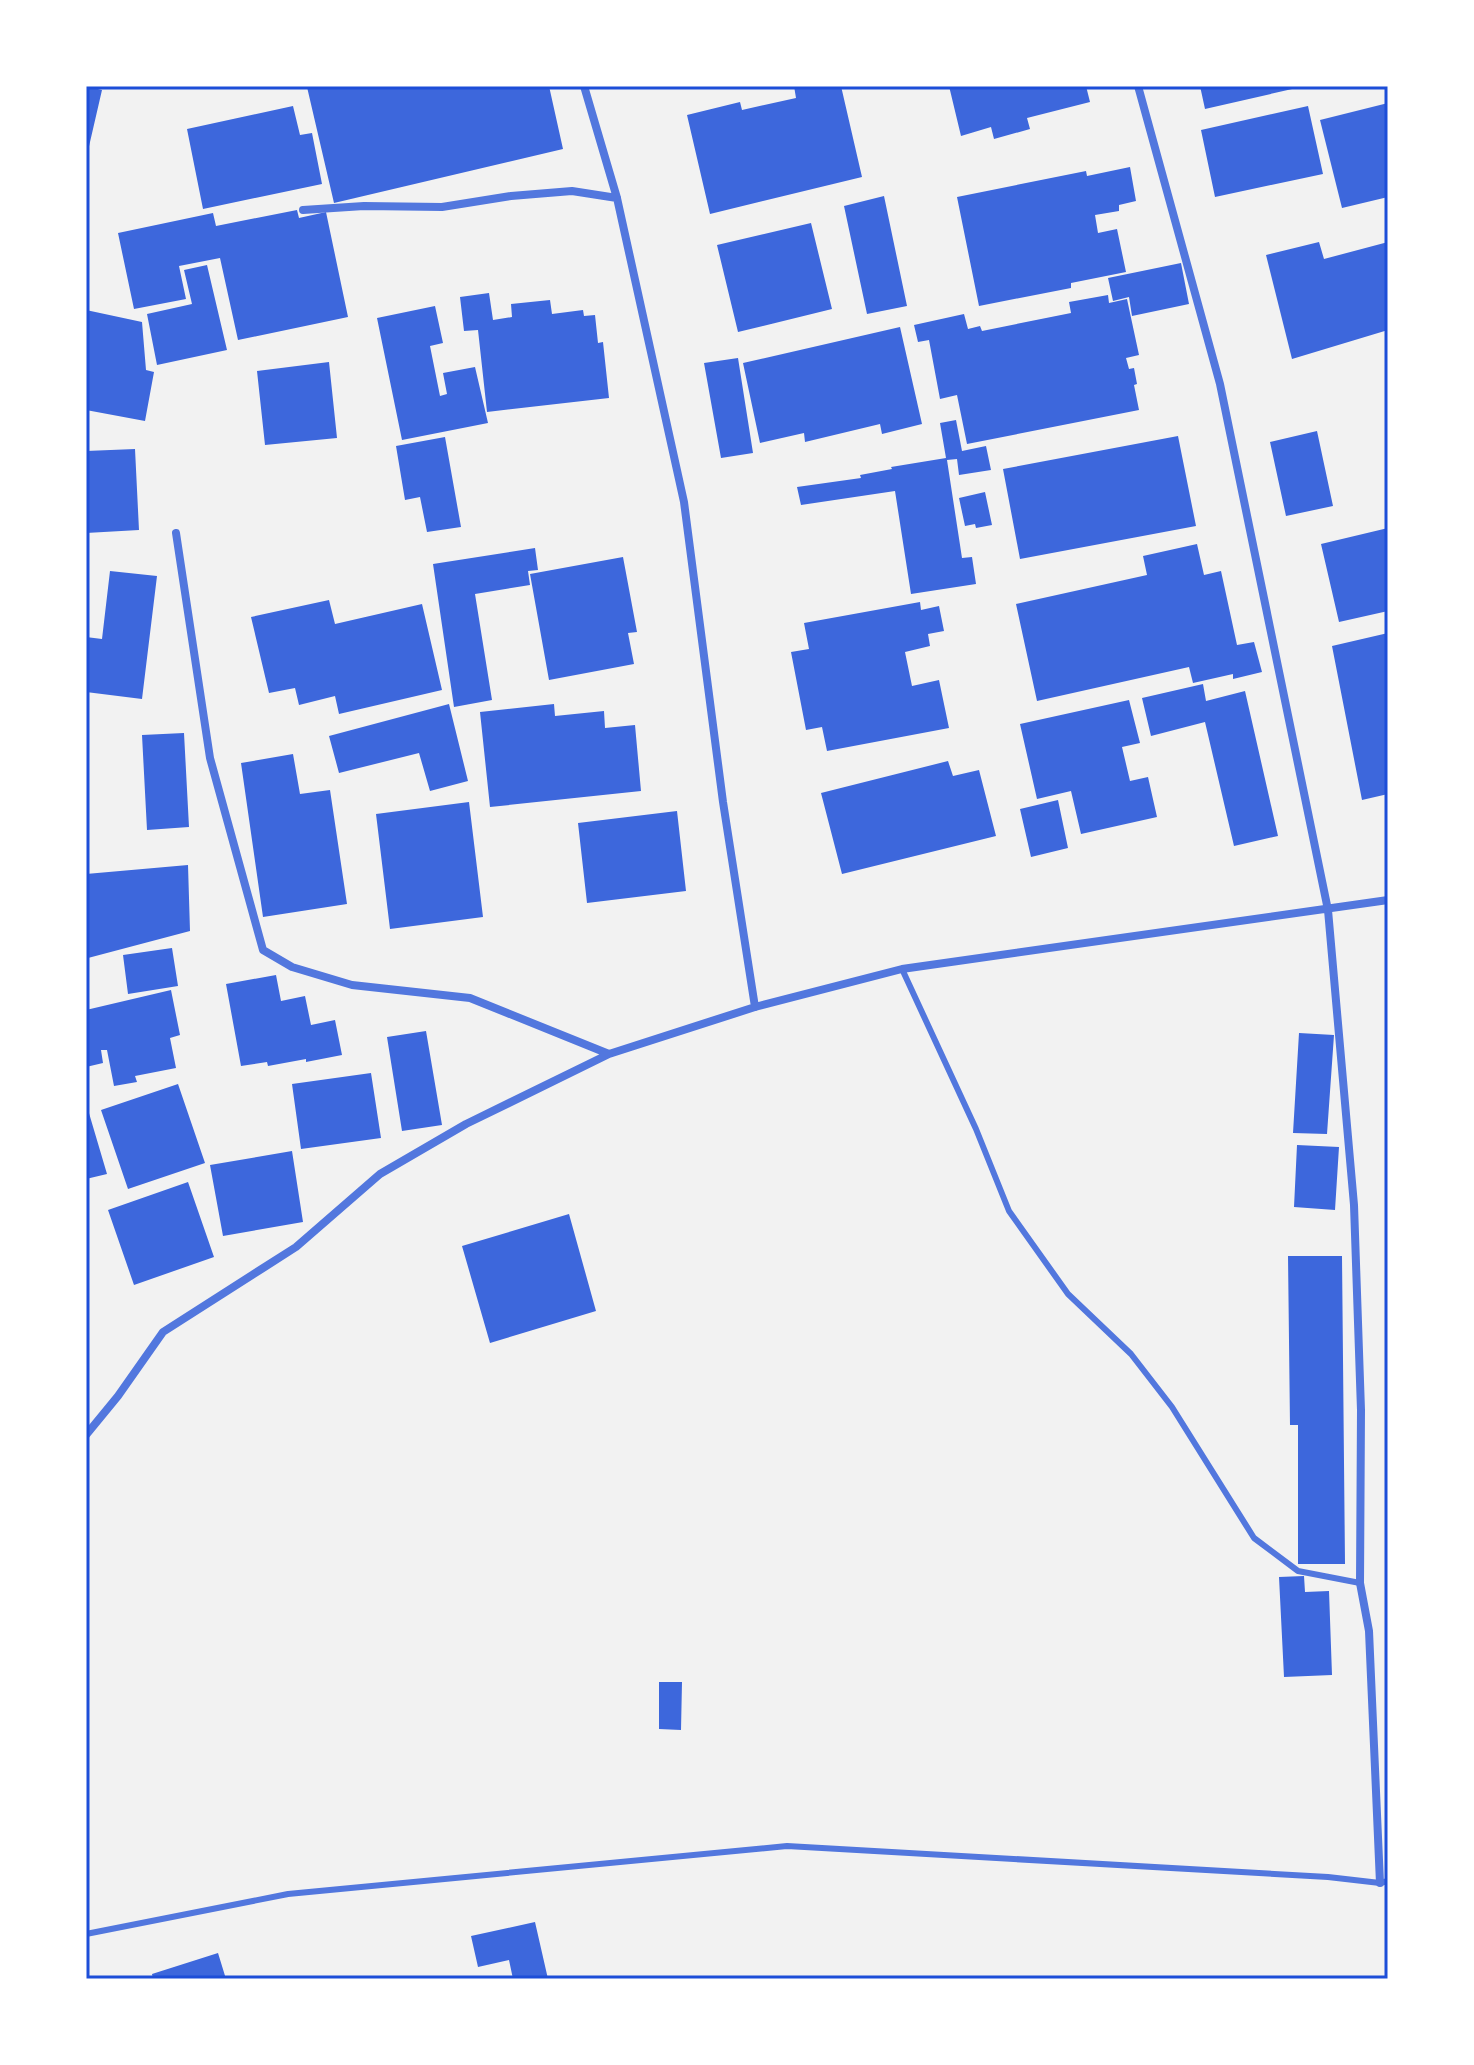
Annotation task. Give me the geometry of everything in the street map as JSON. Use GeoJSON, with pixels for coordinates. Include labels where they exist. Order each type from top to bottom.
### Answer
{"type":"FeatureCollection","features":[{"type":"Feature","properties":{"kind":"street"},"geometry":{"type":"LineString","coordinates":[[584,86],[617,198],[684,502],[723,802],[755,1007]]}},
{"type":"Feature","properties":{"kind":"street"},"geometry":{"type":"LineString","coordinates":[[1138,86],[1220,384],[1328,910],[1354,1205],[1361,1410],[1360,1583],[1369,1631],[1384,1882]]}},
{"type":"Feature","properties":{"kind":"street"},"geometry":{"type":"LineString","coordinates":[[303,210],[364,206],[442,207],[511,196],[572,191],[617,198]]}},
{"type":"Feature","properties":{"kind":"street"},"geometry":{"type":"LineString","coordinates":[[176,533],[210,758],[263,950],[292,967],[352,985],[470,998],[609,1054]]}},
{"type":"Feature","properties":{"kind":"street"},"geometry":{"type":"LineString","coordinates":[[86,1435],[163,1332],[296,1247],[380,1174],[466,1124],[609,1054],[755,1007],[902,969],[1388,900]]}},
{"type":"Feature","properties":{"kind":"lane"},"geometry":{"type":"LineString","coordinates":[[902,969],[976,1129],[1009,1211],[1068,1294],[1131,1354],[1172,1407],[1254,1538],[1298,1571],[1360,1583]]}},
{"type":"Feature","properties":{"kind":"lane"},"geometry":{"type":"LineString","coordinates":[[86,1934],[288,1894],[787,1846],[1384,1882]]}},
{"type":"Feature","properties":{"kind":"building"},"geometry":{"type":"Polygon","coordinates":[[[86,86],[102,90],[87,155],[86,154],[86,86]]]}},
{"type":"Feature","properties":{"kind":"building"},"geometry":{"type":"Polygon","coordinates":[[[549,86],[563,149],[334,203],[307,87],[549,86]]]}},
{"type":"Feature","properties":{"kind":"building"},"geometry":{"type":"Polygon","coordinates":[[[794,86],[841,86],[862,177],[710,214],[687,115],[740,102],[742,110],[796,98],[794,86]]]}},
{"type":"Feature","properties":{"kind":"building"},"geometry":{"type":"Polygon","coordinates":[[[949,86],[1086,86],[1090,102],[1027,118],[1030,129],[994,139],[991,127],[961,136],[949,86]]]}},
{"type":"Feature","properties":{"kind":"building"},"geometry":{"type":"Polygon","coordinates":[[[1200,86],[1301,86],[1301,87],[1205,109],[1200,86]]]}},
{"type":"Feature","properties":{"kind":"building"},"geometry":{"type":"Polygon","coordinates":[[[1388,103],[1388,197],[1342,208],[1320,120],[1388,103]]]}},
{"type":"Feature","properties":{"kind":"building"},"geometry":{"type":"Polygon","coordinates":[[[293,106],[300,135],[312,133],[322,184],[203,209],[187,129],[293,106]]]}},
{"type":"Feature","properties":{"kind":"building"},"geometry":{"type":"Polygon","coordinates":[[[1308,106],[1323,174],[1215,197],[1201,130],[1308,106]]]}},
{"type":"Feature","properties":{"kind":"building"},"geometry":{"type":"Polygon","coordinates":[[[1130,167],[1136,201],[1119,205],[1119,211],[1095,215],[1098,233],[1117,229],[1126,272],[1071,283],[1071,288],[979,306],[957,197],[1086,171],[1087,176],[1130,167]]]}},
{"type":"Feature","properties":{"kind":"building"},"geometry":{"type":"Polygon","coordinates":[[[884,196],[907,306],[867,314],[844,206],[884,196]]]}},
{"type":"Feature","properties":{"kind":"building"},"geometry":{"type":"Polygon","coordinates":[[[297,210],[299,218],[326,212],[348,317],[238,340],[220,258],[179,266],[186,299],[134,309],[118,233],[213,213],[216,226],[297,210]]]}},
{"type":"Feature","properties":{"kind":"building"},"geometry":{"type":"Polygon","coordinates":[[[811,223],[832,309],[738,332],[717,245],[811,223]]]}},
{"type":"Feature","properties":{"kind":"building"},"geometry":{"type":"Polygon","coordinates":[[[1319,242],[1324,259],[1388,242],[1388,330],[1292,359],[1266,255],[1319,242]]]}},
{"type":"Feature","properties":{"kind":"building"},"geometry":{"type":"Polygon","coordinates":[[[1181,263],[1189,304],[1132,316],[1129,297],[1113,301],[1108,278],[1181,263]]]}},
{"type":"Feature","properties":{"kind":"building"},"geometry":{"type":"Polygon","coordinates":[[[207,265],[227,350],[157,365],[147,314],[192,304],[184,270],[207,265]]]}},
{"type":"Feature","properties":{"kind":"building"},"geometry":{"type":"Polygon","coordinates":[[[489,293],[493,320],[512,317],[511,304],[550,300],[552,314],[583,310],[584,316],[595,315],[598,343],[603,342],[609,398],[487,412],[478,330],[464,331],[460,297],[489,293]]]}},
{"type":"Feature","properties":{"kind":"building"},"geometry":{"type":"Polygon","coordinates":[[[1108,295],[1109,303],[1127,299],[1139,355],[1126,358],[1129,369],[1134,368],[1139,410],[967,444],[957,395],[940,399],[929,340],[918,342],[914,325],[964,314],[968,329],[980,326],[982,331],[1071,313],[1069,302],[1108,295]]]}},
{"type":"Feature","properties":{"kind":"building"},"geometry":{"type":"Polygon","coordinates":[[[435,306],[443,343],[430,346],[440,396],[447,394],[443,373],[475,367],[488,423],[402,440],[377,318],[435,306]]]}},
{"type":"Feature","properties":{"kind":"building"},"geometry":{"type":"Polygon","coordinates":[[[86,310],[142,322],[146,370],[154,372],[145,421],[86,410],[86,310]]]}},
{"type":"Feature","properties":{"kind":"building"},"geometry":{"type":"Polygon","coordinates":[[[900,327],[922,424],[882,434],[880,424],[805,442],[804,433],[760,443],[743,363],[900,327]]]}},
{"type":"Feature","properties":{"kind":"building"},"geometry":{"type":"Polygon","coordinates":[[[738,358],[753,453],[721,458],[704,363],[738,358]]]}},
{"type":"Feature","properties":{"kind":"building"},"geometry":{"type":"Polygon","coordinates":[[[329,362],[337,438],[265,445],[257,371],[329,362]]]}},
{"type":"Feature","properties":{"kind":"building"},"geometry":{"type":"Polygon","coordinates":[[[956,420],[962,451],[986,446],[991,470],[959,475],[957,459],[947,460],[962,558],[972,557],[976,584],[911,594],[895,491],[801,505],[797,487],[861,478],[860,475],[891,467],[946,458],[940,423],[956,420]]]}},
{"type":"Feature","properties":{"kind":"building"},"geometry":{"type":"Polygon","coordinates":[[[1317,431],[1333,506],[1286,516],[1270,442],[1317,431]]]}},
{"type":"Feature","properties":{"kind":"building"},"geometry":{"type":"Polygon","coordinates":[[[1178,436],[1196,526],[1020,559],[1003,469],[1178,436]]]}},
{"type":"Feature","properties":{"kind":"building"},"geometry":{"type":"Polygon","coordinates":[[[445,437],[461,527],[427,532],[420,497],[405,500],[396,446],[445,437]]]}},
{"type":"Feature","properties":{"kind":"building"},"geometry":{"type":"Polygon","coordinates":[[[135,449],[139,530],[86,533],[86,451],[135,449]]]}},
{"type":"Feature","properties":{"kind":"building"},"geometry":{"type":"Polygon","coordinates":[[[985,492],[992,525],[976,528],[975,524],[965,526],[959,498],[985,492]]]}},
{"type":"Feature","properties":{"kind":"building"},"geometry":{"type":"Polygon","coordinates":[[[1388,528],[1388,611],[1339,622],[1321,544],[1388,528]]]}},
{"type":"Feature","properties":{"kind":"building"},"geometry":{"type":"Polygon","coordinates":[[[1197,544],[1204,575],[1221,571],[1237,645],[1254,642],[1262,672],[1233,679],[1233,674],[1193,683],[1189,667],[1037,701],[1016,604],[1147,575],[1143,556],[1197,544]]]}},
{"type":"Feature","properties":{"kind":"building"},"geometry":{"type":"Polygon","coordinates":[[[535,548],[538,570],[528,571],[530,585],[475,594],[492,700],[454,707],[433,564],[535,548]]]}},
{"type":"Feature","properties":{"kind":"building"},"geometry":{"type":"Polygon","coordinates":[[[623,557],[637,632],[628,633],[634,664],[549,680],[530,574],[623,557]]]}},
{"type":"Feature","properties":{"kind":"building"},"geometry":{"type":"Polygon","coordinates":[[[110,571],[157,576],[142,699],[86,692],[86,637],[102,639],[110,571]]]}},
{"type":"Feature","properties":{"kind":"building"},"geometry":{"type":"Polygon","coordinates":[[[329,600],[335,624],[422,604],[442,690],[339,714],[335,696],[299,705],[295,688],[269,693],[251,617],[329,600]]]}},
{"type":"Feature","properties":{"kind":"building"},"geometry":{"type":"Polygon","coordinates":[[[920,602],[921,610],[939,606],[944,631],[928,634],[930,646],[905,652],[912,686],[939,680],[949,728],[827,751],[822,727],[806,730],[791,652],[809,649],[804,623],[920,602]]]}},
{"type":"Feature","properties":{"kind":"building"},"geometry":{"type":"Polygon","coordinates":[[[1388,633],[1388,794],[1362,800],[1332,646],[1388,633]]]}},
{"type":"Feature","properties":{"kind":"building"},"geometry":{"type":"Polygon","coordinates":[[[1203,684],[1206,701],[1245,691],[1278,836],[1234,846],[1205,722],[1151,736],[1142,698],[1203,684]]]}},
{"type":"Feature","properties":{"kind":"building"},"geometry":{"type":"Polygon","coordinates":[[[1129,700],[1140,743],[1122,747],[1130,781],[1148,777],[1157,817],[1081,834],[1071,791],[1037,799],[1020,724],[1129,700]]]}},
{"type":"Feature","properties":{"kind":"building"},"geometry":{"type":"Polygon","coordinates":[[[449,704],[468,781],[430,791],[419,753],[339,773],[329,736],[449,704]]]}},
{"type":"Feature","properties":{"kind":"building"},"geometry":{"type":"Polygon","coordinates":[[[554,704],[555,716],[604,711],[605,728],[635,725],[641,791],[490,807],[480,712],[554,704]]]}},
{"type":"Feature","properties":{"kind":"building"},"geometry":{"type":"Polygon","coordinates":[[[184,733],[189,827],[147,830],[142,735],[184,733]]]}},
{"type":"Feature","properties":{"kind":"building"},"geometry":{"type":"Polygon","coordinates":[[[293,754],[300,794],[330,790],[347,904],[263,917],[241,763],[293,754]]]}},
{"type":"Feature","properties":{"kind":"building"},"geometry":{"type":"Polygon","coordinates":[[[948,761],[953,776],[979,770],[996,836],[842,874],[821,793],[948,761]]]}},
{"type":"Feature","properties":{"kind":"building"},"geometry":{"type":"Polygon","coordinates":[[[1058,800],[1068,848],[1031,857],[1020,809],[1058,800]]]}},
{"type":"Feature","properties":{"kind":"building"},"geometry":{"type":"Polygon","coordinates":[[[469,802],[483,917],[390,929],[376,814],[469,802]]]}},
{"type":"Feature","properties":{"kind":"building"},"geometry":{"type":"Polygon","coordinates":[[[677,811],[686,891],[587,903],[578,823],[677,811]]]}},
{"type":"Feature","properties":{"kind":"building"},"geometry":{"type":"Polygon","coordinates":[[[188,865],[190,931],[88,958],[86,874],[188,865]]]}},
{"type":"Feature","properties":{"kind":"building"},"geometry":{"type":"Polygon","coordinates":[[[172,948],[178,986],[128,994],[123,955],[172,948]]]}},
{"type":"Feature","properties":{"kind":"building"},"geometry":{"type":"Polygon","coordinates":[[[276,975],[281,1001],[305,996],[311,1025],[335,1020],[342,1055],[306,1062],[306,1059],[268,1066],[267,1062],[241,1066],[226,984],[276,975]]]}},
{"type":"Feature","properties":{"kind":"building"},"geometry":{"type":"Polygon","coordinates":[[[171,990],[180,1035],[170,1038],[176,1068],[135,1076],[137,1082],[114,1086],[107,1050],[101,1050],[103,1063],[86,1067],[86,1010],[171,990]]]}},
{"type":"Feature","properties":{"kind":"building"},"geometry":{"type":"Polygon","coordinates":[[[426,1031],[442,1125],[402,1131],[387,1037],[426,1031]]]}},
{"type":"Feature","properties":{"kind":"building"},"geometry":{"type":"Polygon","coordinates":[[[1299,1033],[1334,1035],[1327,1134],[1293,1133],[1299,1033]]]}},
{"type":"Feature","properties":{"kind":"building"},"geometry":{"type":"Polygon","coordinates":[[[371,1073],[381,1138],[301,1149],[292,1084],[371,1073]]]}},
{"type":"Feature","properties":{"kind":"building"},"geometry":{"type":"Polygon","coordinates":[[[178,1084],[205,1163],[128,1189],[101,1110],[178,1084]]]}},
{"type":"Feature","properties":{"kind":"building"},"geometry":{"type":"Polygon","coordinates":[[[86,1103],[107,1174],[86,1179],[86,1103]]]}},
{"type":"Feature","properties":{"kind":"building"},"geometry":{"type":"Polygon","coordinates":[[[1297,1145],[1339,1147],[1335,1210],[1294,1207],[1297,1145]]]}},
{"type":"Feature","properties":{"kind":"building"},"geometry":{"type":"Polygon","coordinates":[[[292,1151],[303,1222],[223,1236],[210,1165],[292,1151]]]}},
{"type":"Feature","properties":{"kind":"building"},"geometry":{"type":"Polygon","coordinates":[[[188,1182],[214,1257],[134,1285],[108,1210],[188,1182]]]}},
{"type":"Feature","properties":{"kind":"building"},"geometry":{"type":"Polygon","coordinates":[[[569,1214],[596,1311],[490,1343],[462,1246],[569,1214]]]}},
{"type":"Feature","properties":{"kind":"building"},"geometry":{"type":"Polygon","coordinates":[[[1288,1256],[1342,1256],[1345,1564],[1298,1564],[1298,1425],[1290,1425],[1288,1256]]]}},
{"type":"Feature","properties":{"kind":"building"},"geometry":{"type":"Polygon","coordinates":[[[1304,1576],[1305,1592],[1329,1591],[1332,1675],[1284,1677],[1279,1577],[1304,1576]]]}},
{"type":"Feature","properties":{"kind":"building"},"geometry":{"type":"Polygon","coordinates":[[[659,1682],[682,1682],[681,1730],[659,1729],[659,1682]]]}},
{"type":"Feature","properties":{"kind":"building"},"geometry":{"type":"Polygon","coordinates":[[[535,1922],[548,1979],[513,1979],[509,1960],[478,1967],[471,1936],[535,1922]]]}},
{"type":"Feature","properties":{"kind":"building"},"geometry":{"type":"Polygon","coordinates":[[[218,1953],[226,1979],[153,1979],[152,1974],[218,1953]]]}}]}
